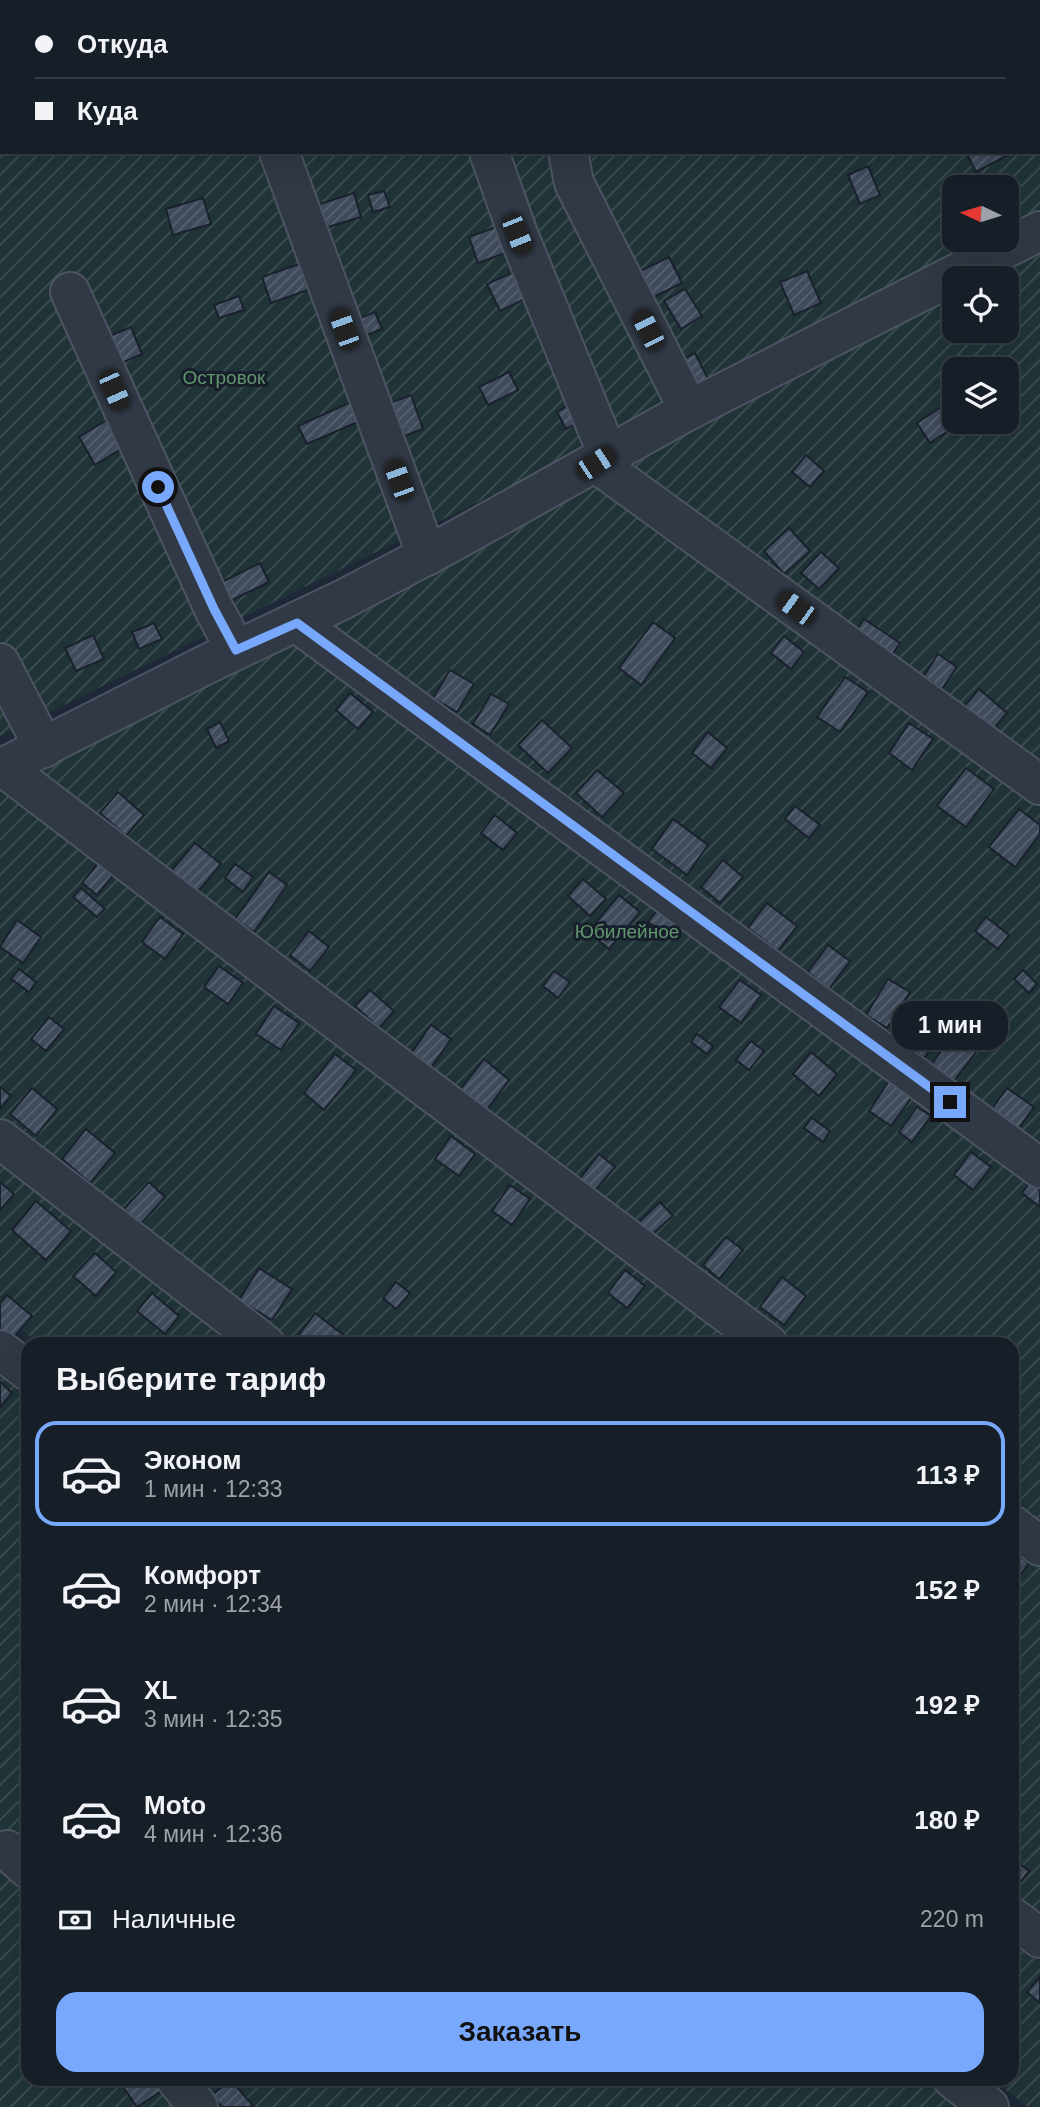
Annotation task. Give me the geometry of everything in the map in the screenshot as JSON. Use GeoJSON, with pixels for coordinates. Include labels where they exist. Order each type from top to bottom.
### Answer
{"type":"FeatureCollection","features":[{"type":"Feature","properties":{"kind":"street"},"geometry":{"type":"LineString","coordinates":[[280,154],[427,556]]}},
{"type":"Feature","properties":{"kind":"street"},"geometry":{"type":"LineString","coordinates":[[490,154],[602,459],[1040,785]]}},
{"type":"Feature","properties":{"kind":"street"},"geometry":{"type":"LineString","coordinates":[[568,154],[574,183],[690,410]]}},
{"type":"Feature","properties":{"kind":"street"},"geometry":{"type":"LineString","coordinates":[[759,1337],[2,768],[427,556],[690,410],[1040,231]]}},
{"type":"Feature","properties":{"kind":"street"},"geometry":{"type":"LineString","coordinates":[[70,292],[214,609],[236,650]]}},
{"type":"Feature","properties":{"kind":"street"},"geometry":{"type":"LineString","coordinates":[[297,623],[1040,1168]]}},
{"type":"Feature","properties":{"kind":"street"},"geometry":{"type":"LineString","coordinates":[[0,663],[44,747]]}},
{"type":"Feature","properties":{"kind":"street"},"geometry":{"type":"LineString","coordinates":[[0,1139],[256,1337]]}},
{"type":"Feature","properties":{"kind":"street"},"geometry":{"type":"LineString","coordinates":[[0,1350],[21,1366]]}},
{"type":"Feature","properties":{"kind":"street"},"geometry":{"type":"LineString","coordinates":[[1019,1530],[1040,1546]]}},
{"type":"Feature","properties":{"kind":"street"},"geometry":{"type":"LineString","coordinates":[[1019,1922],[1040,1938]]}},
{"type":"Feature","properties":{"kind":"street"},"geometry":{"type":"LineString","coordinates":[[182,2086],[198,2107]]}},
{"type":"Feature","properties":{"kind":"street"},"geometry":{"type":"LineString","coordinates":[[962,2086],[989,2107]]}},
{"type":"Feature","properties":{"kind":"green space","name":"Островок"},"geometry":{"type":"Polygon","coordinates":[[[0,154],[1040,154],[1040,212],[1019,223],[1019,175],[942,175],[942,252],[965,252],[666,410],[0,736],[0,154]]]}},
{"type":"Feature","properties":{"kind":"green space","name":"Юбилейное"},"geometry":{"type":"Polygon","coordinates":[[[1040,246],[1040,2107],[1028,2107],[1001,2086],[1019,2086],[1019,1337],[31,1337],[0,1313],[0,777],[942,297],[942,343],[1019,343],[1019,266],[1001,266],[1040,246]]]}},
{"type":"Feature","properties":{"kind":"green space"},"geometry":{"type":"Polygon","coordinates":[[[0,1341],[21,1358],[21,2086],[962,2086],[990,2107],[0,2107],[0,1341]]]}},
{"type":"Feature","properties":{"kind":"building"},"geometry":{"type":"Polygon","coordinates":[[[967,154],[1010,154],[976,172],[967,154]]]}},
{"type":"Feature","properties":{"kind":"building"},"geometry":{"type":"Polygon","coordinates":[[[868,166],[880,195],[860,204],[848,175],[868,166]]]}},
{"type":"Feature","properties":{"kind":"building"},"geometry":{"type":"Polygon","coordinates":[[[384,191],[390,207],[373,212],[368,195],[384,191]]]}},
{"type":"Feature","properties":{"kind":"building"},"geometry":{"type":"Polygon","coordinates":[[[354,193],[361,217],[318,230],[311,207],[354,193]]]}},
{"type":"Feature","properties":{"kind":"building"},"geometry":{"type":"Polygon","coordinates":[[[203,198],[211,224],[173,235],[166,209],[203,198]]]}},
{"type":"Feature","properties":{"kind":"building"},"geometry":{"type":"Polygon","coordinates":[[[496,227],[505,253],[478,263],[469,237],[496,227]]]}},
{"type":"Feature","properties":{"kind":"building"},"geometry":{"type":"Polygon","coordinates":[[[669,257],[682,283],[654,297],[640,271],[669,257]]]}},
{"type":"Feature","properties":{"kind":"building"},"geometry":{"type":"Polygon","coordinates":[[[299,264],[308,290],[271,303],[262,277],[299,264]]]}},
{"type":"Feature","properties":{"kind":"building"},"geometry":{"type":"Polygon","coordinates":[[[807,271],[821,303],[794,315],[780,282],[807,271]]]}},
{"type":"Feature","properties":{"kind":"building"},"geometry":{"type":"Polygon","coordinates":[[[514,272],[527,298],[500,311],[487,284],[514,272]]]}},
{"type":"Feature","properties":{"kind":"building"},"geometry":{"type":"Polygon","coordinates":[[[685,289],[702,316],[681,329],[664,301],[685,289]]]}},
{"type":"Feature","properties":{"kind":"building"},"geometry":{"type":"Polygon","coordinates":[[[239,296],[244,310],[219,318],[214,305],[239,296]]]}},
{"type":"Feature","properties":{"kind":"building"},"geometry":{"type":"Polygon","coordinates":[[[375,312],[382,329],[359,338],[353,321],[375,312]]]}},
{"type":"Feature","properties":{"kind":"building"},"geometry":{"type":"Polygon","coordinates":[[[131,327],[142,354],[115,366],[103,339],[131,327]]]}},
{"type":"Feature","properties":{"kind":"building"},"geometry":{"type":"Polygon","coordinates":[[[695,353],[708,379],[690,389],[676,363],[695,353]]]}},
{"type":"Feature","properties":{"kind":"building"},"geometry":{"type":"Polygon","coordinates":[[[509,372],[518,390],[488,405],[479,387],[509,372]]]}},
{"type":"Feature","properties":{"kind":"building"},"geometry":{"type":"Polygon","coordinates":[[[411,395],[423,429],[393,440],[382,406],[411,395]]]}},
{"type":"Feature","properties":{"kind":"building"},"geometry":{"type":"Polygon","coordinates":[[[351,402],[360,421],[307,444],[298,426],[351,402]]]}},
{"type":"Feature","properties":{"kind":"building"},"geometry":{"type":"Polygon","coordinates":[[[575,402],[584,420],[566,429],[557,412],[575,402]]]}},
{"type":"Feature","properties":{"kind":"building"},"geometry":{"type":"Polygon","coordinates":[[[942,406],[944,434],[930,443],[917,423],[942,406]]]}},
{"type":"Feature","properties":{"kind":"building"},"geometry":{"type":"Polygon","coordinates":[[[107,420],[124,447],[95,465],[79,437],[107,420]]]}},
{"type":"Feature","properties":{"kind":"building"},"geometry":{"type":"Polygon","coordinates":[[[806,455],[824,471],[810,487],[792,472],[806,455]]]}},
{"type":"Feature","properties":{"kind":"building"},"geometry":{"type":"Polygon","coordinates":[[[789,528],[810,551],[784,574],[764,551],[789,528]]]}},
{"type":"Feature","properties":{"kind":"building"},"geometry":{"type":"Polygon","coordinates":[[[821,552],[839,568],[819,589],[801,573],[821,552]]]}},
{"type":"Feature","properties":{"kind":"building"},"geometry":{"type":"Polygon","coordinates":[[[260,563],[269,582],[230,601],[222,582],[260,563]]]}},
{"type":"Feature","properties":{"kind":"building"},"geometry":{"type":"Polygon","coordinates":[[[864,619],[900,643],[891,656],[856,631],[864,619]]]}},
{"type":"Feature","properties":{"kind":"building"},"geometry":{"type":"Polygon","coordinates":[[[653,622],[675,638],[641,685],[619,668],[653,622]]]}},
{"type":"Feature","properties":{"kind":"building"},"geometry":{"type":"Polygon","coordinates":[[[154,623],[162,639],[139,649],[132,632],[154,623]]]}},
{"type":"Feature","properties":{"kind":"building"},"geometry":{"type":"Polygon","coordinates":[[[93,635],[104,659],[76,671],[65,648],[93,635]]]}},
{"type":"Feature","properties":{"kind":"building"},"geometry":{"type":"Polygon","coordinates":[[[784,636],[804,652],[791,669],[771,653],[784,636]]]}},
{"type":"Feature","properties":{"kind":"building"},"geometry":{"type":"Polygon","coordinates":[[[938,654],[957,667],[942,689],[924,676],[938,654]]]}},
{"type":"Feature","properties":{"kind":"building"},"geometry":{"type":"Polygon","coordinates":[[[450,670],[474,684],[457,712],[433,698],[450,670]]]}},
{"type":"Feature","properties":{"kind":"building"},"geometry":{"type":"Polygon","coordinates":[[[845,677],[868,692],[840,732],[817,717],[845,677]]]}},
{"type":"Feature","properties":{"kind":"building"},"geometry":{"type":"Polygon","coordinates":[[[979,689],[1007,713],[990,733],[962,709],[979,689]]]}},
{"type":"Feature","properties":{"kind":"building"},"geometry":{"type":"Polygon","coordinates":[[[350,693],[373,712],[358,729],[336,710],[350,693]]]}},
{"type":"Feature","properties":{"kind":"building"},"geometry":{"type":"Polygon","coordinates":[[[491,694],[509,704],[490,735],[473,724],[491,694]]]}},
{"type":"Feature","properties":{"kind":"building"},"geometry":{"type":"Polygon","coordinates":[[[542,720],[572,748],[548,773],[518,745],[542,720]]]}},
{"type":"Feature","properties":{"kind":"building"},"geometry":{"type":"Polygon","coordinates":[[[220,722],[229,741],[216,748],[207,729],[220,722]]]}},
{"type":"Feature","properties":{"kind":"building"},"geometry":{"type":"Polygon","coordinates":[[[909,723],[933,739],[912,770],[889,753],[909,723]]]}},
{"type":"Feature","properties":{"kind":"building"},"geometry":{"type":"Polygon","coordinates":[[[708,732],[727,748],[711,768],[692,753],[708,732]]]}},
{"type":"Feature","properties":{"kind":"building"},"geometry":{"type":"Polygon","coordinates":[[[966,768],[994,789],[966,827],[937,806],[966,768]]]}},
{"type":"Feature","properties":{"kind":"building"},"geometry":{"type":"Polygon","coordinates":[[[597,770],[624,793],[602,817],[576,793],[597,770]]]}},
{"type":"Feature","properties":{"kind":"building"},"geometry":{"type":"Polygon","coordinates":[[[118,792],[144,815],[126,836],[100,813],[118,792]]]}},
{"type":"Feature","properties":{"kind":"building"},"geometry":{"type":"Polygon","coordinates":[[[795,806],[820,825],[809,838],[785,819],[795,806]]]}},
{"type":"Feature","properties":{"kind":"building"},"geometry":{"type":"Polygon","coordinates":[[[1019,809],[1040,825],[1040,834],[1015,867],[989,847],[1019,809]]]}},
{"type":"Feature","properties":{"kind":"building"},"geometry":{"type":"Polygon","coordinates":[[[495,815],[517,833],[503,850],[481,833],[495,815]]]}},
{"type":"Feature","properties":{"kind":"building"},"geometry":{"type":"Polygon","coordinates":[[[673,819],[708,845],[687,875],[652,849],[673,819]]]}},
{"type":"Feature","properties":{"kind":"building"},"geometry":{"type":"Polygon","coordinates":[[[195,843],[221,864],[196,894],[170,872],[195,843]]]}},
{"type":"Feature","properties":{"kind":"building"},"geometry":{"type":"Polygon","coordinates":[[[723,860],[743,877],[720,903],[701,887],[723,860]]]}},
{"type":"Feature","properties":{"kind":"building"},"geometry":{"type":"Polygon","coordinates":[[[99,862],[114,874],[97,895],[82,883],[99,862]]]}},
{"type":"Feature","properties":{"kind":"building"},"geometry":{"type":"Polygon","coordinates":[[[235,864],[253,877],[243,892],[225,878],[235,864]]]}},
{"type":"Feature","properties":{"kind":"building"},"geometry":{"type":"Polygon","coordinates":[[[269,872],[287,885],[254,932],[235,919],[269,872]]]}},
{"type":"Feature","properties":{"kind":"building"},"geometry":{"type":"Polygon","coordinates":[[[583,879],[606,899],[590,916],[568,896],[583,879]]]}},
{"type":"Feature","properties":{"kind":"building"},"geometry":{"type":"Polygon","coordinates":[[[81,888],[105,909],[97,917],[73,897],[81,888]]]}},
{"type":"Feature","properties":{"kind":"building"},"geometry":{"type":"Polygon","coordinates":[[[619,895],[640,912],[609,949],[588,932],[619,895]]]}},
{"type":"Feature","properties":{"kind":"building"},"geometry":{"type":"Polygon","coordinates":[[[767,903],[797,926],[778,951],[748,928],[767,903]]]}},
{"type":"Feature","properties":{"kind":"building"},"geometry":{"type":"Polygon","coordinates":[[[658,909],[677,922],[667,935],[648,922],[658,909]]]}},
{"type":"Feature","properties":{"kind":"building"},"geometry":{"type":"Polygon","coordinates":[[[160,917],[183,934],[165,959],[142,942],[160,917]]]}},
{"type":"Feature","properties":{"kind":"building"},"geometry":{"type":"Polygon","coordinates":[[[986,917],[1009,935],[998,949],[975,931],[986,917]]]}},
{"type":"Feature","properties":{"kind":"building"},"geometry":{"type":"Polygon","coordinates":[[[17,920],[41,937],[23,963],[0,947],[17,920]]]}},
{"type":"Feature","properties":{"kind":"building"},"geometry":{"type":"Polygon","coordinates":[[[309,931],[329,947],[310,971],[290,955],[309,931]]]}},
{"type":"Feature","properties":{"kind":"building"},"geometry":{"type":"Polygon","coordinates":[[[828,945],[850,961],[829,989],[808,972],[828,945]]]}},
{"type":"Feature","properties":{"kind":"building"},"geometry":{"type":"Polygon","coordinates":[[[219,966],[243,983],[228,1004],[204,987],[219,966]]]}},
{"type":"Feature","properties":{"kind":"building"},"geometry":{"type":"Polygon","coordinates":[[[19,969],[36,982],[29,992],[11,979],[19,969]]]}},
{"type":"Feature","properties":{"kind":"building"},"geometry":{"type":"Polygon","coordinates":[[[1023,970],[1037,984],[1029,993],[1014,979],[1023,970]]]}},
{"type":"Feature","properties":{"kind":"building"},"geometry":{"type":"Polygon","coordinates":[[[554,971],[570,982],[558,998],[543,986],[554,971]]]}},
{"type":"Feature","properties":{"kind":"building"},"geometry":{"type":"Polygon","coordinates":[[[888,979],[910,992],[887,1028],[866,1015],[888,979]]]}},
{"type":"Feature","properties":{"kind":"building"},"geometry":{"type":"Polygon","coordinates":[[[740,980],[761,995],[741,1023],[719,1007],[740,980]]]}},
{"type":"Feature","properties":{"kind":"building"},"geometry":{"type":"Polygon","coordinates":[[[370,990],[394,1011],[379,1028],[355,1006],[370,990]]]}},
{"type":"Feature","properties":{"kind":"building"},"geometry":{"type":"Polygon","coordinates":[[[274,1006],[299,1023],[281,1050],[256,1034],[274,1006]]]}},
{"type":"Feature","properties":{"kind":"building"},"geometry":{"type":"Polygon","coordinates":[[[49,1017],[64,1029],[46,1051],[31,1039],[49,1017]]]}},
{"type":"Feature","properties":{"kind":"building"},"geometry":{"type":"Polygon","coordinates":[[[918,1021],[940,1038],[924,1058],[902,1040],[918,1021]]]}},
{"type":"Feature","properties":{"kind":"building"},"geometry":{"type":"Polygon","coordinates":[[[431,1025],[451,1039],[430,1069],[410,1055],[431,1025]]]}},
{"type":"Feature","properties":{"kind":"building"},"geometry":{"type":"Polygon","coordinates":[[[960,1026],[983,1043],[950,1086],[928,1069],[960,1026]]]}},
{"type":"Feature","properties":{"kind":"building"},"geometry":{"type":"Polygon","coordinates":[[[697,1034],[713,1046],[707,1054],[691,1042],[697,1034]]]}},
{"type":"Feature","properties":{"kind":"building"},"geometry":{"type":"Polygon","coordinates":[[[751,1041],[764,1051],[749,1070],[736,1060],[751,1041]]]}},
{"type":"Feature","properties":{"kind":"building"},"geometry":{"type":"Polygon","coordinates":[[[811,1052],[837,1074],[819,1096],[793,1074],[811,1052]]]}},
{"type":"Feature","properties":{"kind":"building"},"geometry":{"type":"Polygon","coordinates":[[[335,1054],[356,1070],[324,1110],[304,1093],[335,1054]]]}},
{"type":"Feature","properties":{"kind":"building"},"geometry":{"type":"Polygon","coordinates":[[[484,1059],[509,1080],[486,1111],[460,1090],[484,1059]]]}},
{"type":"Feature","properties":{"kind":"building"},"geometry":{"type":"Polygon","coordinates":[[[889,1081],[912,1097],[891,1126],[869,1111],[889,1081]]]}},
{"type":"Feature","properties":{"kind":"building"},"geometry":{"type":"Polygon","coordinates":[[[0,1087],[11,1096],[0,1109],[0,1087]]]}},
{"type":"Feature","properties":{"kind":"building"},"geometry":{"type":"Polygon","coordinates":[[[32,1088],[57,1109],[36,1136],[10,1114],[32,1088]]]}},
{"type":"Feature","properties":{"kind":"building"},"geometry":{"type":"Polygon","coordinates":[[[1007,1088],[1034,1107],[1016,1132],[989,1113],[1007,1088]]]}},
{"type":"Feature","properties":{"kind":"building"},"geometry":{"type":"Polygon","coordinates":[[[917,1107],[931,1116],[912,1142],[899,1132],[917,1107]]]}},
{"type":"Feature","properties":{"kind":"building"},"geometry":{"type":"Polygon","coordinates":[[[812,1118],[830,1131],[823,1142],[804,1128],[812,1118]]]}},
{"type":"Feature","properties":{"kind":"building"},"geometry":{"type":"Polygon","coordinates":[[[86,1129],[115,1153],[90,1183],[62,1159],[86,1129]]]}},
{"type":"Feature","properties":{"kind":"building"},"geometry":{"type":"Polygon","coordinates":[[[451,1136],[475,1154],[459,1176],[435,1159],[451,1136]]]}},
{"type":"Feature","properties":{"kind":"building"},"geometry":{"type":"Polygon","coordinates":[[[971,1152],[991,1167],[973,1190],[954,1175],[971,1152]]]}},
{"type":"Feature","properties":{"kind":"building"},"geometry":{"type":"Polygon","coordinates":[[[599,1154],[615,1167],[593,1193],[578,1181],[599,1154]]]}},
{"type":"Feature","properties":{"kind":"building"},"geometry":{"type":"Polygon","coordinates":[[[0,1182],[14,1194],[0,1210],[0,1182]]]}},
{"type":"Feature","properties":{"kind":"building"},"geometry":{"type":"Polygon","coordinates":[[[149,1182],[165,1197],[141,1224],[124,1209],[149,1182]]]}},
{"type":"Feature","properties":{"kind":"building"},"geometry":{"type":"Polygon","coordinates":[[[1030,1183],[1040,1190],[1040,1207],[1022,1193],[1030,1183]]]}},
{"type":"Feature","properties":{"kind":"building"},"geometry":{"type":"Polygon","coordinates":[[[510,1185],[530,1199],[512,1225],[492,1211],[510,1185]]]}},
{"type":"Feature","properties":{"kind":"building"},"geometry":{"type":"Polygon","coordinates":[[[36,1201],[71,1231],[46,1260],[12,1230],[36,1201]]]}},
{"type":"Feature","properties":{"kind":"building"},"geometry":{"type":"Polygon","coordinates":[[[660,1202],[673,1216],[648,1238],[636,1225],[660,1202]]]}},
{"type":"Feature","properties":{"kind":"building"},"geometry":{"type":"Polygon","coordinates":[[[726,1237],[743,1250],[719,1279],[703,1265],[726,1237]]]}},
{"type":"Feature","properties":{"kind":"building"},"geometry":{"type":"Polygon","coordinates":[[[95,1253],[116,1272],[96,1296],[73,1276],[95,1253]]]}},
{"type":"Feature","properties":{"kind":"building"},"geometry":{"type":"Polygon","coordinates":[[[259,1268],[292,1289],[272,1320],[239,1300],[259,1268]]]}},
{"type":"Feature","properties":{"kind":"building"},"geometry":{"type":"Polygon","coordinates":[[[625,1270],[645,1286],[627,1308],[608,1293],[625,1270]]]}},
{"type":"Feature","properties":{"kind":"building"},"geometry":{"type":"Polygon","coordinates":[[[782,1277],[806,1296],[784,1325],[760,1307],[782,1277]]]}},
{"type":"Feature","properties":{"kind":"building"},"geometry":{"type":"Polygon","coordinates":[[[396,1282],[410,1293],[396,1309],[383,1298],[396,1282]]]}},
{"type":"Feature","properties":{"kind":"building"},"geometry":{"type":"Polygon","coordinates":[[[152,1293],[179,1316],[165,1334],[137,1311],[152,1293]]]}},
{"type":"Feature","properties":{"kind":"building"},"geometry":{"type":"Polygon","coordinates":[[[7,1295],[32,1316],[8,1344],[0,1337],[0,1303],[7,1295]]]}},
{"type":"Feature","properties":{"kind":"building"},"geometry":{"type":"Polygon","coordinates":[[[315,1313],[346,1337],[297,1337],[315,1313]]]}},
{"type":"Feature","properties":{"kind":"building"},"geometry":{"type":"Polygon","coordinates":[[[0,1382],[12,1393],[0,1407],[0,1382]]]}},
{"type":"Feature","properties":{"kind":"building"},"geometry":{"type":"Polygon","coordinates":[[[1019,1556],[1029,1563],[1019,1577],[1019,1556]]]}},
{"type":"Feature","properties":{"kind":"building"},"geometry":{"type":"Polygon","coordinates":[[[1019,1863],[1029,1871],[1019,1882],[1019,1863]]]}},
{"type":"Feature","properties":{"kind":"building"},"geometry":{"type":"Polygon","coordinates":[[[1040,1977],[1040,2003],[1027,1992],[1040,1977]]]}},
{"type":"Feature","properties":{"kind":"building"},"geometry":{"type":"Polygon","coordinates":[[[160,2086],[163,2090],[137,2107],[123,2087],[160,2086]]]}},
{"type":"Feature","properties":{"kind":"building"},"geometry":{"type":"Polygon","coordinates":[[[223,2086],[236,2086],[254,2107],[222,2107],[212,2095],[223,2086]]]}},
{"type":"Feature","properties":{"kind":"route"},"geometry":{"type":"LineString","coordinates":[[158,487],[214,609],[236,650],[297,623],[950,1102]]}}]}
